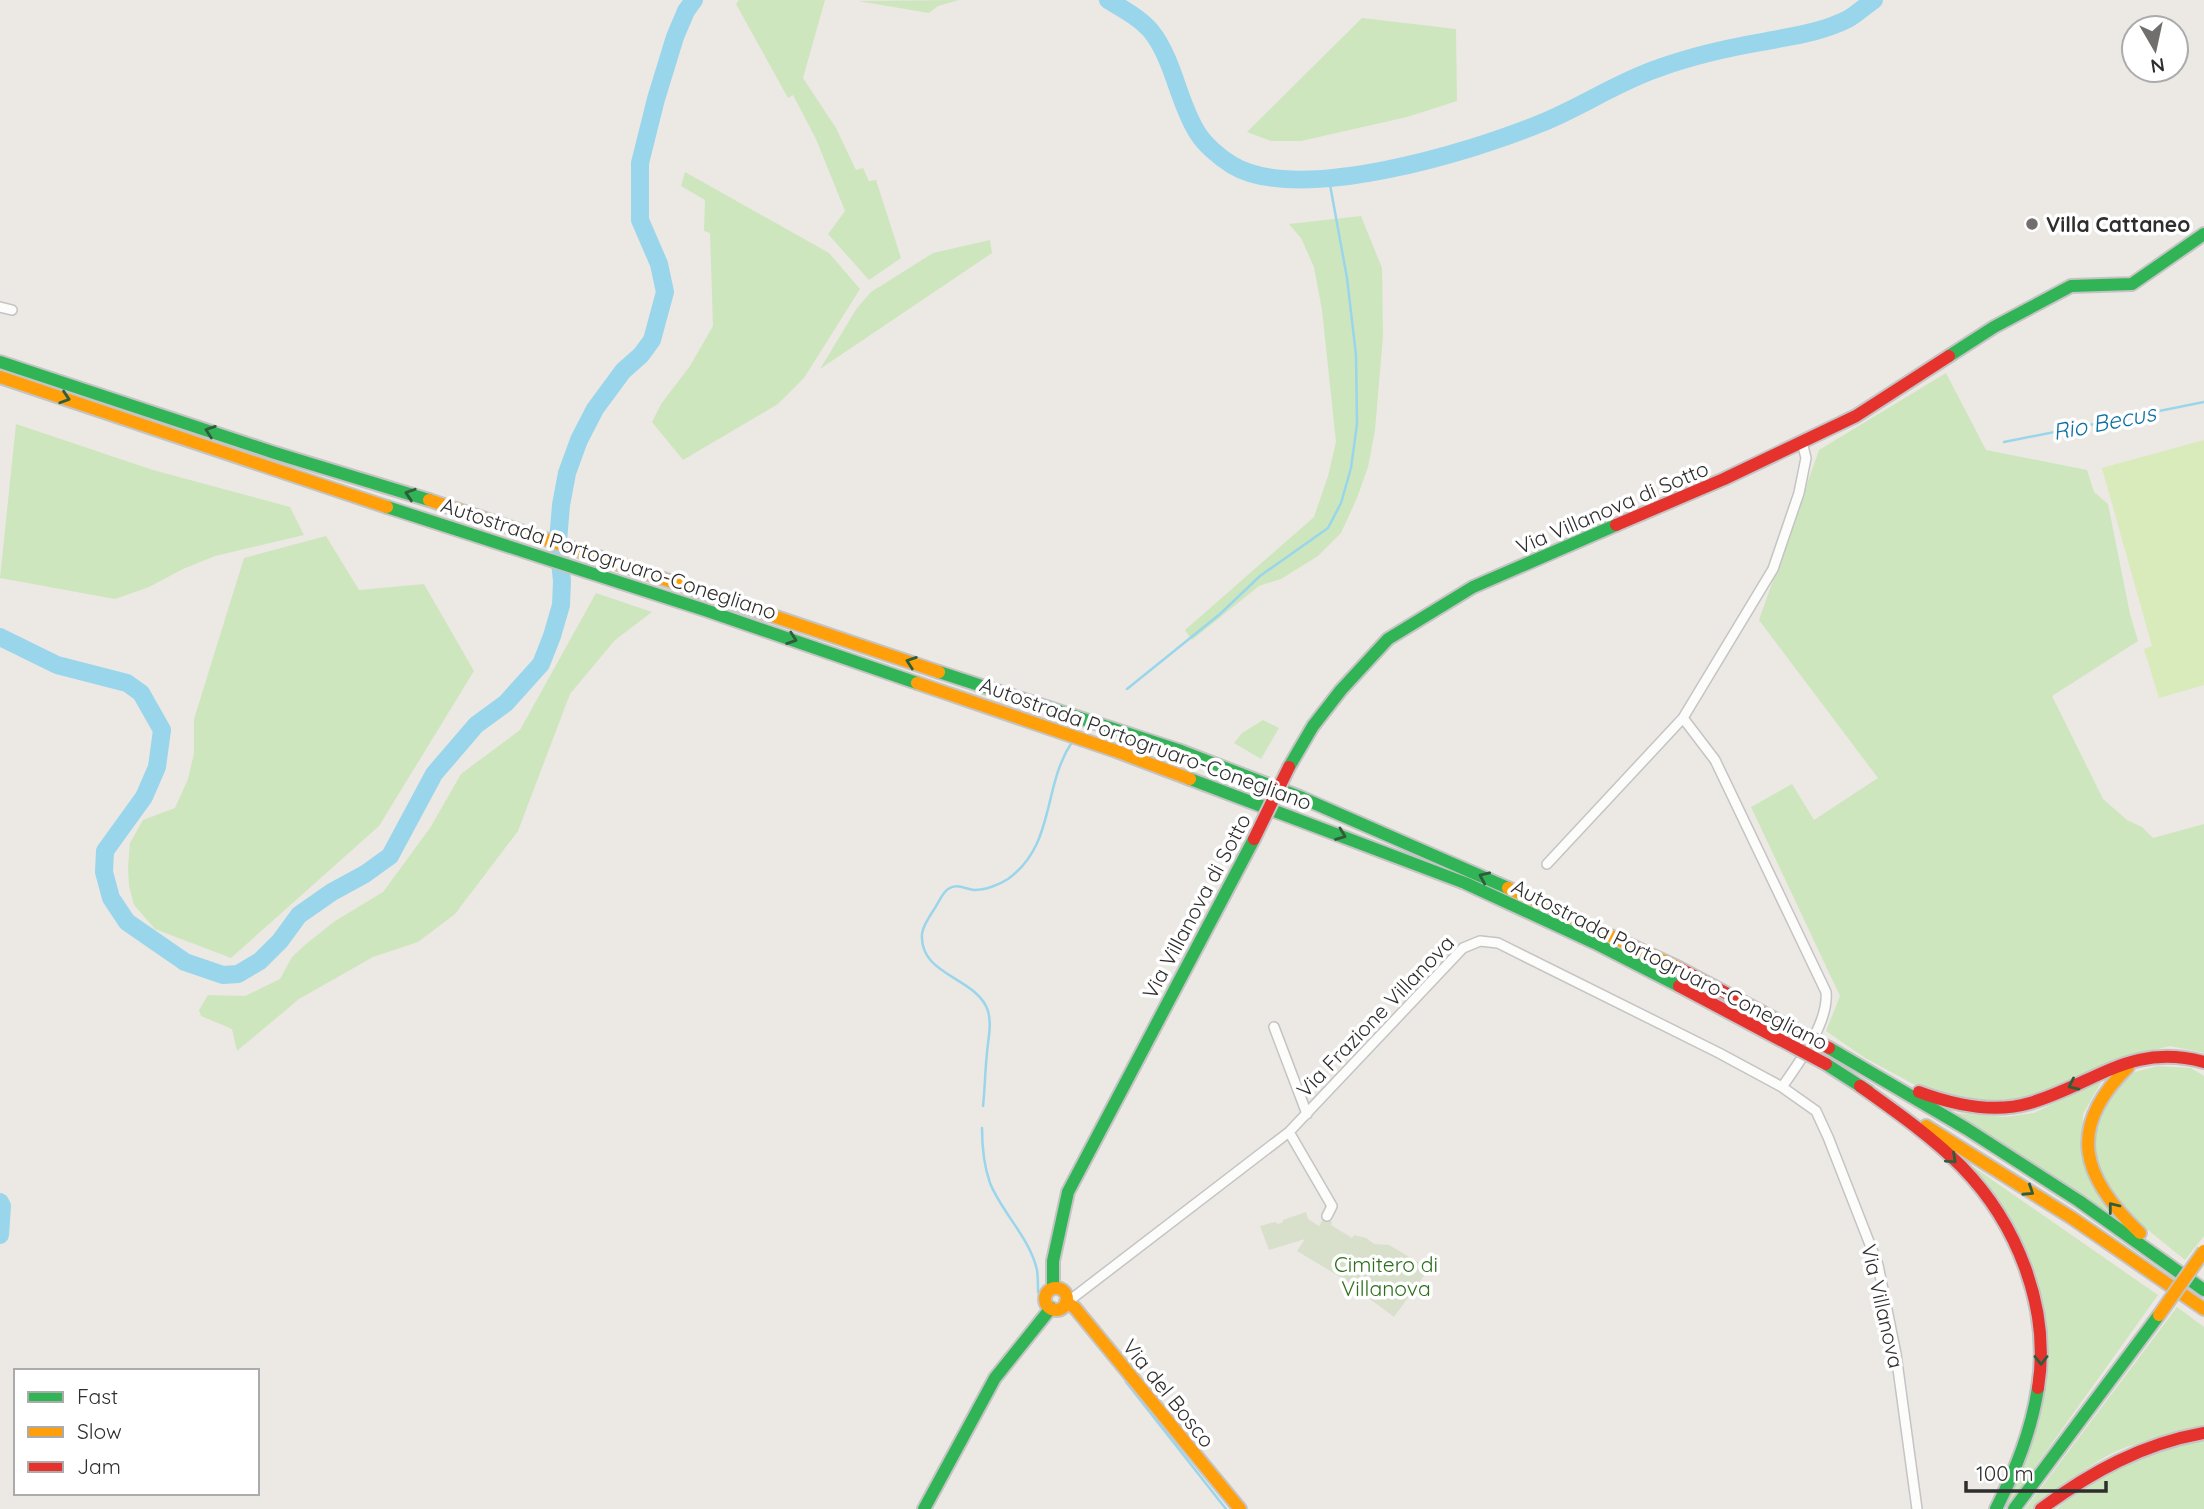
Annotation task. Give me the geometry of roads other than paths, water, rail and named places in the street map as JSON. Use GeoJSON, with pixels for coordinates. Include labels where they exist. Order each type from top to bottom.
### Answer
{"type":"FeatureCollection","features":[{"type":"Feature","properties":{"kind":"main road","name":"Via Villanova di Sotto"},"geometry":{"type":"LineString","coordinates":[[1053,1288],[1053,1261],[1068,1192],[1094,1139],[1312,726],[1388,639],[1473,587],[1724,479],[1856,416],[1994,327],[2071,286],[2132,284],[2204,234]]}},
{"type":"Feature","properties":{"kind":"main road","name":"Autostrada Portogruaro-Conegliano"},"geometry":{"type":"LineString","coordinates":[[0,362],[275,453],[412,494],[1120,733],[1181,751],[1300,797],[1552,908],[1679,968],[1829,1048],[1967,1129],[2079,1201],[2204,1290]]}},
{"type":"Feature","properties":{"kind":"main road","name":"Autostrada Portogruaro-Conegliano"},"geometry":{"type":"LineString","coordinates":[[0,376],[274,470],[976,701],[1465,883],[1595,943],[1826,1064],[2025,1188],[2204,1309]]}},
{"type":"Feature","properties":{"kind":"main road"},"geometry":{"type":"LineString","coordinates":[[1862,1067],[1929,1096],[1975,1108],[1990,1108],[2028,1103],[2137,1060],[2175,1054],[2204,1062]]}},
{"type":"Feature","properties":{"kind":"main road"},"geometry":{"type":"LineString","coordinates":[[2137,1060],[2118,1075],[2096,1102],[2088,1130],[2089,1161],[2104,1195],[2116,1212],[2148,1240],[2204,1280]]}},
{"type":"Feature","properties":{"kind":"main road"},"geometry":{"type":"LineString","coordinates":[[1860,1086],[1964,1169],[1990,1199],[2006,1224],[2025,1268],[2038,1320],[2041,1382],[2028,1444],[1996,1509]]}},
{"type":"Feature","properties":{"kind":"main road"},"geometry":{"type":"LineString","coordinates":[[2014,1509],[2204,1251]]}},
{"type":"Feature","properties":{"kind":"main road"},"geometry":{"type":"LineString","coordinates":[[1053,1288],[1063,1290],[1067,1301],[1060,1309],[1051,1308],[1045,1299],[1053,1288]]}},
{"type":"Feature","properties":{"kind":"main road","name":"Via del Bosco"},"geometry":{"type":"LineString","coordinates":[[1067,1301],[1240,1509]]}},
{"type":"Feature","properties":{"kind":"main road"},"geometry":{"type":"LineString","coordinates":[[924,1509],[995,1378],[1051,1308]]}},
{"type":"Feature","properties":{"kind":"main road"},"geometry":{"type":"LineString","coordinates":[[2041,1509],[2092,1474],[2123,1458],[2172,1440],[2204,1433]]}},
{"type":"Feature","properties":{"kind":"street"},"geometry":{"type":"LineString","coordinates":[[0,307],[12,310]]}},
{"type":"Feature","properties":{"kind":"street"},"geometry":{"type":"LineString","coordinates":[[1547,864],[1683,718],[1773,569],[1799,494],[1806,458],[1802,442]]}},
{"type":"Feature","properties":{"kind":"street"},"geometry":{"type":"LineString","coordinates":[[1683,718],[1716,760],[1826,992],[1825,1012],[1799,1062],[1782,1087]]}},
{"type":"Feature","properties":{"kind":"street","name":"Via Frazione Villanova"},"geometry":{"type":"LineString","coordinates":[[1067,1301],[1289,1132],[1464,948],[1480,941],[1498,943],[1782,1087]]}},
{"type":"Feature","properties":{"kind":"street"},"geometry":{"type":"LineString","coordinates":[[1274,1027],[1307,1114]]}},
{"type":"Feature","properties":{"kind":"street","name":"Via Villanova"},"geometry":{"type":"LineString","coordinates":[[1782,1087],[1816,1111],[1878,1265],[1896,1354],[1917,1509]]}},
{"type":"Feature","properties":{"kind":"street"},"geometry":{"type":"LineString","coordinates":[[1289,1132],[1332,1206],[1327,1216]]}},
{"type":"Feature","properties":{"kind":"waterway"},"geometry":{"type":"LineString","coordinates":[[0,637],[57,665],[127,683],[141,693],[162,730],[157,767],[144,797],[105,851],[104,872],[111,898],[127,922],[185,962],[223,975],[238,974],[260,961],[280,941],[299,915],[390,856],[434,774],[476,725],[506,703],[541,664],[552,636],[561,605],[562,581],[558,541],[567,473],[579,440],[595,409],[623,371],[641,355],[652,340],[665,292],[659,264],[640,220],[640,163],[675,37],[694,0]]}},
{"type":"Feature","properties":{"kind":"waterway"},"geometry":{"type":"LineString","coordinates":[[1108,0],[1147,26],[1159,42],[1185,108],[1200,137],[1212,150],[1232,165],[1261,176],[1298,179],[1340,177],[1385,170],[1472,148],[1554,118],[1628,80],[1659,68],[1710,53],[1827,28],[1848,19],[1874,0]]}},
{"type":"Feature","properties":{"kind":"waterway"},"geometry":{"type":"LineString","coordinates":[[1127,689],[1220,614],[1260,576],[1328,528],[1341,503],[1351,468],[1357,424],[1356,355],[1347,278],[1329,179]]}},
{"type":"Feature","properties":{"kind":"waterway","name":"Rio Becus"},"geometry":{"type":"LineString","coordinates":[[2004,442],[2204,402]]}},
{"type":"Feature","properties":{"kind":"waterway"},"geometry":{"type":"LineString","coordinates":[[983,1106],[990,1027],[988,1011],[973,991],[930,959],[924,948],[922,934],[928,919],[948,889],[958,886],[974,890],[992,887],[1008,879],[1023,865],[1041,832],[1056,777],[1072,742]]}},
{"type":"Feature","properties":{"kind":"waterway"},"geometry":{"type":"LineString","coordinates":[[982,1128],[990,1183],[1033,1258],[1037,1270],[1038,1292]]}},
{"type":"Feature","properties":{"kind":"waterway"},"geometry":{"type":"LineString","coordinates":[[0,1202],[0,1235]]}},
{"type":"Feature","properties":{"kind":"waterway"},"geometry":{"type":"LineString","coordinates":[[1126,1382],[1226,1509]]}},
{"type":"Feature","properties":{"kind":"place","name":"Villa Cattaneo"},"geometry":{"type":"Point","coordinates":[2032,224]}},
{"type":"Feature","properties":{"kind":"park label","name":"Cimitero di Villanova"},"geometry":{"type":"Point","coordinates":[1386,1276]}}]}
